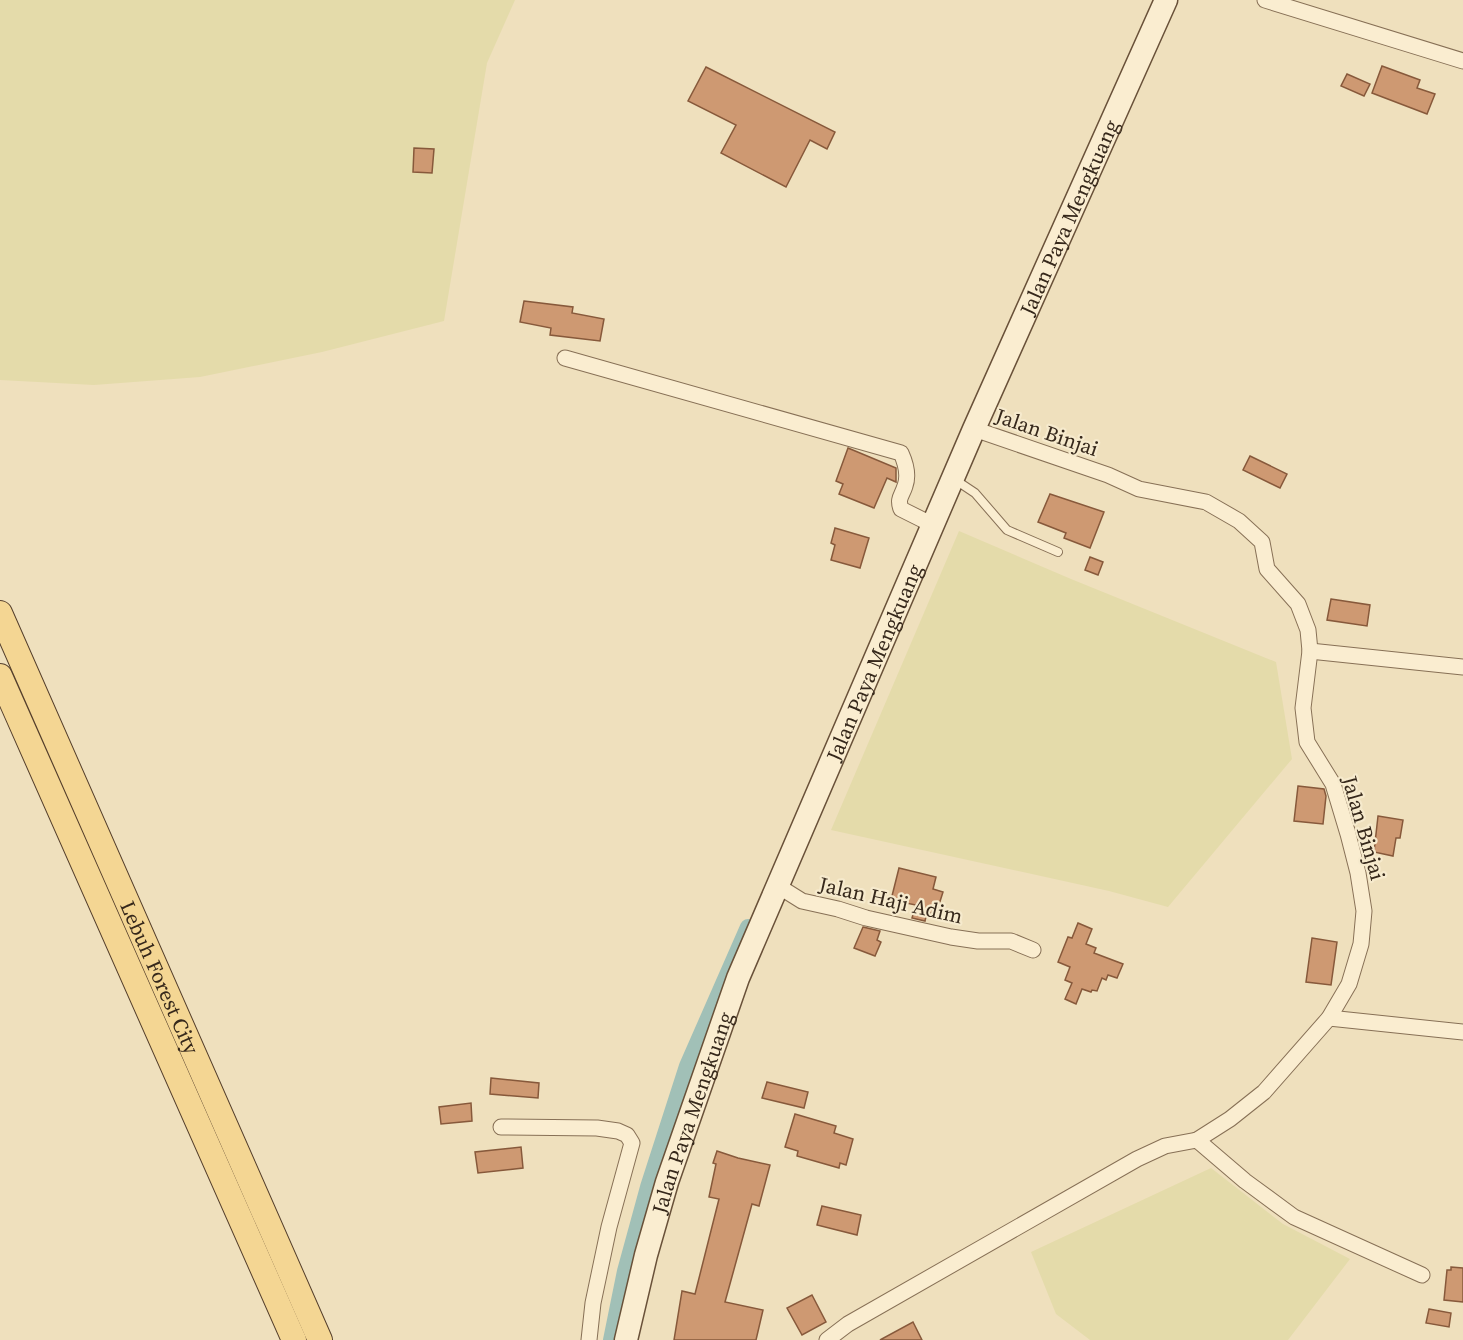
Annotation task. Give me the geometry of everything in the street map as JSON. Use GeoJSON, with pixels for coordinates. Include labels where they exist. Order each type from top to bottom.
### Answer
{"type":"FeatureCollection","features":[{"type":"Feature","properties":{"kind":"main road","name":"Lebuh Forest City"},"geometry":{"type":"LineString","coordinates":[[0,613],[320,1340]]}},
{"type":"Feature","properties":{"kind":"main road","name":"Lebuh Forest City"},"geometry":{"type":"LineString","coordinates":[[0,676],[294,1340]]}},
{"type":"Feature","properties":{"kind":"street","name":"Jalan Paya Mengkuang"},"geometry":{"type":"LineString","coordinates":[[626,1340],[646,1255],[670,1172],[738,978],[974,429],[1166,0]]}},
{"type":"Feature","properties":{"kind":"street"},"geometry":{"type":"LineString","coordinates":[[1265,0],[1463,61]]}},
{"type":"Feature","properties":{"kind":"street"},"geometry":{"type":"LineString","coordinates":[[565,358],[901,453],[907,465],[905,486],[900,495],[901,509],[933,525]]}},
{"type":"Feature","properties":{"kind":"street","name":"Jalan Binjai"},"geometry":{"type":"LineString","coordinates":[[974,429],[1108,475],[1139,489],[1206,502],[1239,522],[1262,542],[1267,569],[1298,604],[1308,630],[1310,651],[1303,708],[1307,742],[1333,784],[1358,873],[1364,911],[1361,944],[1349,984],[1329,1018],[1263,1092],[1230,1119],[1197,1140]]}},
{"type":"Feature","properties":{"kind":"street"},"geometry":{"type":"LineString","coordinates":[[1310,651],[1463,667]]}},
{"type":"Feature","properties":{"kind":"street","name":"Jalan Haji Adim"},"geometry":{"type":"LineString","coordinates":[[778,886],[802,901],[866,918],[951,937],[1011,940],[1032,950]]}},
{"type":"Feature","properties":{"kind":"street"},"geometry":{"type":"LineString","coordinates":[[1329,1018],[1463,1032]]}},
{"type":"Feature","properties":{"kind":"street"},"geometry":{"type":"LineString","coordinates":[[501,1127],[597,1128],[618,1131],[627,1135],[632,1143],[604,1249],[593,1303],[589,1340]]}},
{"type":"Feature","properties":{"kind":"street"},"geometry":{"type":"LineString","coordinates":[[827,1340],[848,1324],[1137,1159],[1165,1146],[1197,1140],[1245,1181],[1294,1217],[1422,1275]]}},
{"type":"Feature","properties":{"kind":"lane"},"geometry":{"type":"LineString","coordinates":[[953,478],[975,493],[1007,530],[1058,552]]}},
{"type":"Feature","properties":{"kind":"shaded area"},"geometry":{"type":"Polygon","coordinates":[[[0,0],[515,0],[487,63],[444,321],[322,352],[200,377],[94,385],[0,380],[0,0]]]}},
{"type":"Feature","properties":{"kind":"shaded area"},"geometry":{"type":"Polygon","coordinates":[[[959,531],[1276,662],[1292,759],[1168,907],[1109,891],[831,830],[959,531]]]}},
{"type":"Feature","properties":{"kind":"shaded area"},"geometry":{"type":"Polygon","coordinates":[[[1211,1168],[1283,1224],[1350,1259],[1288,1340],[1090,1340],[1056,1314],[1031,1252],[1211,1168]]]}},
{"type":"Feature","properties":{"kind":"building"},"geometry":{"type":"Polygon","coordinates":[[[1382,66],[1420,80],[1417,88],[1435,94],[1427,114],[1372,93],[1382,66]]]}},
{"type":"Feature","properties":{"kind":"building"},"geometry":{"type":"Polygon","coordinates":[[[706,67],[835,132],[827,149],[810,140],[786,187],[721,153],[736,125],[688,101],[706,67]]]}},
{"type":"Feature","properties":{"kind":"building"},"geometry":{"type":"Polygon","coordinates":[[[1347,74],[1370,84],[1364,96],[1341,86],[1347,74]]]}},
{"type":"Feature","properties":{"kind":"building"},"geometry":{"type":"Polygon","coordinates":[[[414,148],[434,149],[432,173],[413,172],[414,148]]]}},
{"type":"Feature","properties":{"kind":"building"},"geometry":{"type":"Polygon","coordinates":[[[524,301],[573,307],[572,313],[604,319],[600,341],[550,335],[551,328],[520,322],[524,301]]]}},
{"type":"Feature","properties":{"kind":"building"},"geometry":{"type":"Polygon","coordinates":[[[848,448],[896,468],[896,482],[887,478],[874,508],[839,494],[843,484],[836,481],[848,448]]]}},
{"type":"Feature","properties":{"kind":"building"},"geometry":{"type":"Polygon","coordinates":[[[1250,456],[1287,474],[1280,488],[1243,470],[1250,456]]]}},
{"type":"Feature","properties":{"kind":"building"},"geometry":{"type":"Polygon","coordinates":[[[1050,494],[1104,512],[1090,548],[1064,538],[1066,533],[1038,522],[1050,494]]]}},
{"type":"Feature","properties":{"kind":"building"},"geometry":{"type":"Polygon","coordinates":[[[835,528],[869,538],[860,568],[831,560],[835,545],[831,543],[835,528]]]}},
{"type":"Feature","properties":{"kind":"building"},"geometry":{"type":"Polygon","coordinates":[[[1090,557],[1103,562],[1098,575],[1085,570],[1090,557]]]}},
{"type":"Feature","properties":{"kind":"building"},"geometry":{"type":"Polygon","coordinates":[[[1331,599],[1370,605],[1367,626],[1327,620],[1331,599]]]}},
{"type":"Feature","properties":{"kind":"building"},"geometry":{"type":"Polygon","coordinates":[[[1298,786],[1324,789],[1326,796],[1323,824],[1294,821],[1298,786]]]}},
{"type":"Feature","properties":{"kind":"building"},"geometry":{"type":"Polygon","coordinates":[[[1378,816],[1403,820],[1400,838],[1396,838],[1393,856],[1374,852],[1378,816]]]}},
{"type":"Feature","properties":{"kind":"building"},"geometry":{"type":"Polygon","coordinates":[[[899,868],[936,877],[933,889],[943,892],[936,914],[927,912],[925,921],[912,918],[916,905],[891,900],[899,868]]]}},
{"type":"Feature","properties":{"kind":"building"},"geometry":{"type":"Polygon","coordinates":[[[1078,923],[1092,929],[1086,944],[1096,948],[1094,953],[1123,964],[1117,978],[1108,975],[1106,980],[1102,978],[1097,991],[1082,989],[1076,1004],[1065,999],[1072,983],[1065,980],[1070,967],[1058,962],[1068,937],[1072,938],[1078,923]]]}},
{"type":"Feature","properties":{"kind":"building"},"geometry":{"type":"Polygon","coordinates":[[[863,927],[880,931],[877,940],[881,942],[875,956],[854,948],[863,927]]]}},
{"type":"Feature","properties":{"kind":"building"},"geometry":{"type":"Polygon","coordinates":[[[1312,938],[1337,942],[1331,985],[1306,982],[1312,938]]]}},
{"type":"Feature","properties":{"kind":"building"},"geometry":{"type":"Polygon","coordinates":[[[491,1078],[539,1083],[538,1098],[490,1094],[491,1078]]]}},
{"type":"Feature","properties":{"kind":"building"},"geometry":{"type":"Polygon","coordinates":[[[767,1082],[808,1092],[804,1108],[762,1098],[767,1082]]]}},
{"type":"Feature","properties":{"kind":"building"},"geometry":{"type":"Polygon","coordinates":[[[471,1103],[472,1121],[441,1124],[439,1107],[471,1103]]]}},
{"type":"Feature","properties":{"kind":"building"},"geometry":{"type":"Polygon","coordinates":[[[795,1114],[836,1126],[834,1133],[853,1139],[846,1165],[840,1163],[839,1168],[797,1156],[798,1151],[785,1147],[795,1114]]]}},
{"type":"Feature","properties":{"kind":"building"},"geometry":{"type":"Polygon","coordinates":[[[521,1147],[523,1168],[478,1173],[475,1152],[521,1147]]]}},
{"type":"Feature","properties":{"kind":"building"},"geometry":{"type":"Polygon","coordinates":[[[717,1151],[770,1165],[759,1206],[752,1204],[725,1302],[763,1310],[756,1340],[674,1340],[682,1291],[695,1294],[719,1199],[709,1197],[716,1164],[713,1163],[717,1151]]]}},
{"type":"Feature","properties":{"kind":"building"},"geometry":{"type":"Polygon","coordinates":[[[822,1206],[861,1215],[857,1235],[817,1225],[822,1206]]]}},
{"type":"Feature","properties":{"kind":"building"},"geometry":{"type":"Polygon","coordinates":[[[1451,1267],[1463,1268],[1463,1302],[1444,1300],[1447,1270],[1451,1270],[1451,1267]]]}},
{"type":"Feature","properties":{"kind":"building"},"geometry":{"type":"Polygon","coordinates":[[[812,1295],[826,1322],[802,1335],[787,1308],[812,1295]]]}},
{"type":"Feature","properties":{"kind":"building"},"geometry":{"type":"Polygon","coordinates":[[[1429,1309],[1451,1313],[1449,1327],[1426,1323],[1429,1309]]]}},
{"type":"Feature","properties":{"kind":"building"},"geometry":{"type":"Polygon","coordinates":[[[913,1322],[922,1340],[880,1340],[913,1322]]]}},
{"type":"Feature","properties":{"kind":"waterway"},"geometry":{"type":"LineString","coordinates":[[611,1340],[625,1271],[648,1187],[687,1066],[748,927]]}}]}
